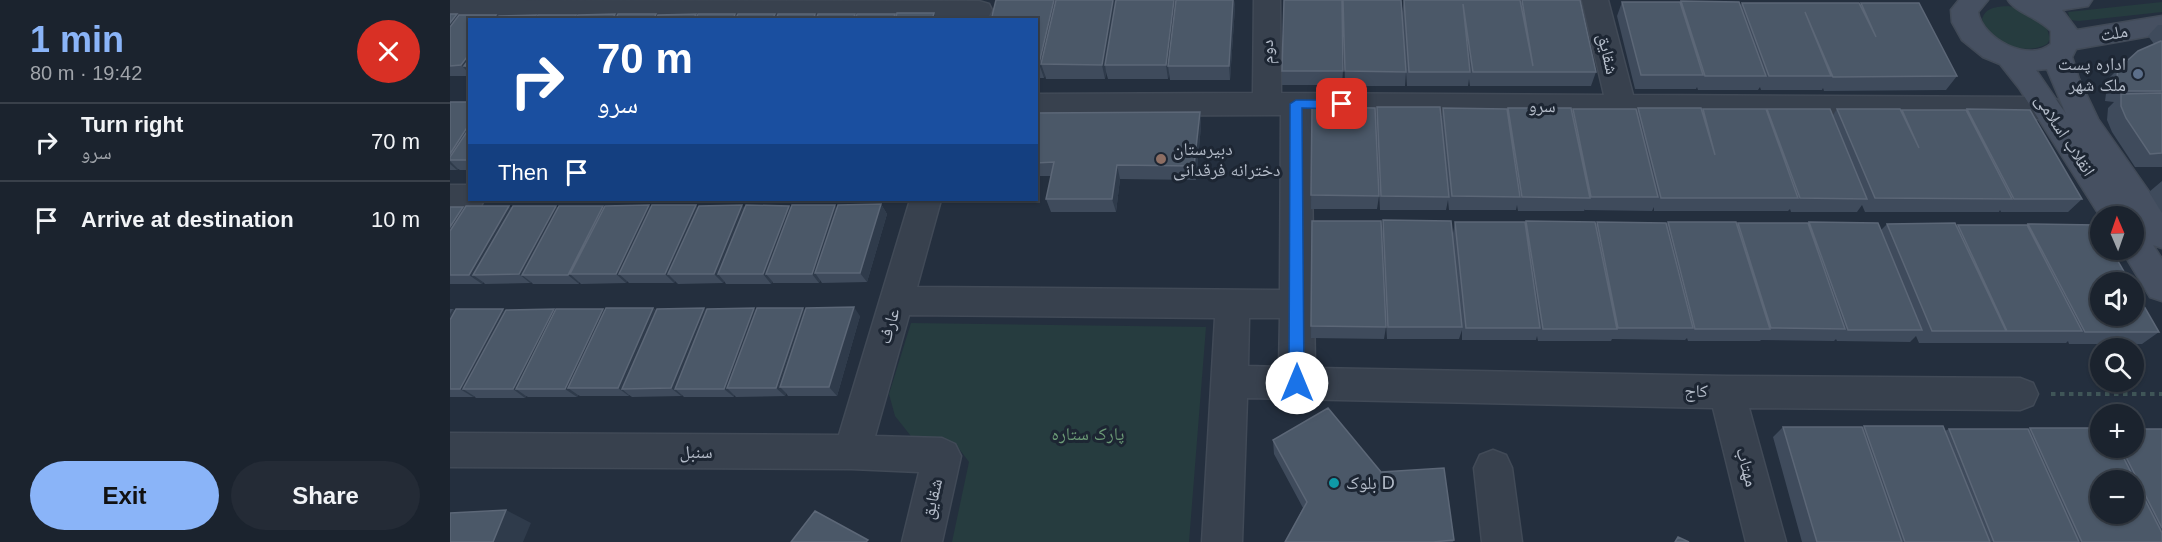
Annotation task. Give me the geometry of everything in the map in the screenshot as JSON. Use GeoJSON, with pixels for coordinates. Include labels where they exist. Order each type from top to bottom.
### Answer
{"type":"FeatureCollection","features":[{"type":"Feature","properties":{"kind":"main road"},"geometry":{"type":"LineString","coordinates":[[2026,2],[2079,0]]}},
{"type":"Feature","properties":{"kind":"main road","name":"انقلاب اسلامی"},"geometry":{"type":"LineString","coordinates":[[2026,2],[2057,21],[2064,31],[2063,79],[2077,110],[2162,235]]}},
{"type":"Feature","properties":{"kind":"main road","name":"انقلاب اسلامی"},"geometry":{"type":"LineString","coordinates":[[1964,3],[1964,20],[1969,31],[1980,42],[2010,57],[2031,60],[2046,59],[2062,48]]}},
{"type":"Feature","properties":{"kind":"main road","name":"ملت"},"geometry":{"type":"LineString","coordinates":[[2062,48],[2162,25]]}},
{"type":"Feature","properties":{"kind":"main road","name":"انقلاب اسلامی"},"geometry":{"type":"LineString","coordinates":[[2010,57],[2048,108],[2111,206]]}},
{"type":"Feature","properties":{"kind":"main road"},"geometry":{"type":"LineString","coordinates":[[2144,259],[2162,287]]}},
{"type":"Feature","properties":{"kind":"street","name":"دوم"},"geometry":{"type":"LineString","coordinates":[[1267,0],[1282,104],[1297,304],[1297,383]]}},
{"type":"Feature","properties":{"kind":"street","name":"شقایق"},"geometry":{"type":"LineString","coordinates":[[1595,0],[1621,107]]}},
{"type":"Feature","properties":{"kind":"street"},"geometry":{"type":"LineString","coordinates":[[450,9],[979,10]]}},
{"type":"Feature","properties":{"kind":"street","name":"سرو"},"geometry":{"type":"LineString","coordinates":[[1038,105],[2048,108]]}},
{"type":"Feature","properties":{"kind":"street"},"geometry":{"type":"LineString","coordinates":[[450,197],[468,197]]}},
{"type":"Feature","properties":{"kind":"street","name":"عارف"},"geometry":{"type":"LineString","coordinates":[[852,453],[925,201]]}},
{"type":"Feature","properties":{"kind":"street"},"geometry":{"type":"LineString","coordinates":[[896,301],[1297,304]]}},
{"type":"Feature","properties":{"kind":"street"},"geometry":{"type":"LineString","coordinates":[[1222,542],[1233,304]]}},
{"type":"Feature","properties":{"kind":"street","name":"کاج"},"geometry":{"type":"LineString","coordinates":[[1231,382],[1727,392],[2020,394]]}},
{"type":"Feature","properties":{"kind":"street","name":"مهتاب"},"geometry":{"type":"LineString","coordinates":[[1727,392],[1766,542]]}},
{"type":"Feature","properties":{"kind":"street","name":"سنبل"},"geometry":{"type":"LineString","coordinates":[[450,450],[852,453],[942,456]]}},
{"type":"Feature","properties":{"kind":"street","name":"شقایق"},"geometry":{"type":"LineString","coordinates":[[922,542],[942,456]]}},
{"type":"Feature","properties":{"kind":"street"},"geometry":{"type":"LineString","coordinates":[[1492,468],[1502,542]]}},
{"type":"Feature","properties":{"kind":"path"},"geometry":{"type":"LineString","coordinates":[[2020,394],[2162,394]]}},
{"type":"Feature","properties":{"kind":"green space"},"geometry":{"type":"Polygon","coordinates":[[[2162,2],[2162,12],[2079,21],[2070,20],[2068,12],[2162,2]]]}},
{"type":"Feature","properties":{"kind":"green space"},"geometry":{"type":"Polygon","coordinates":[[[2008,6],[2018,8],[2046,25],[2050,39],[2047,44],[2029,49],[2019,48],[2000,42],[1992,36],[1982,19],[1984,15],[1992,8],[2008,6]]]}},
{"type":"Feature","properties":{"kind":"green space","name":"پارک ستاره"},"geometry":{"type":"Polygon","coordinates":[[[911,323],[1206,327],[1189,542],[952,542],[969,462],[957,446],[914,440],[895,416],[889,394],[911,323]]]}},
{"type":"Feature","properties":{"kind":"building"},"geometry":{"type":"Polygon","coordinates":[[[996,0],[1054,0],[1039,64],[1038,18],[992,18],[996,0]]]}},
{"type":"Feature","properties":{"kind":"building"},"geometry":{"type":"Polygon","coordinates":[[[1056,0],[1113,0],[1102,65],[1041,64],[1056,0]]]}},
{"type":"Feature","properties":{"kind":"building"},"geometry":{"type":"Polygon","coordinates":[[[1116,0],[1174,0],[1166,65],[1105,65],[1116,0]]]}},
{"type":"Feature","properties":{"kind":"building"},"geometry":{"type":"Polygon","coordinates":[[[1176,0],[1233,0],[1229,66],[1168,66],[1176,0]]]}},
{"type":"Feature","properties":{"kind":"building"},"geometry":{"type":"Polygon","coordinates":[[[1284,0],[1342,0],[1343,71],[1282,71],[1284,0]]]}},
{"type":"Feature","properties":{"kind":"building"},"geometry":{"type":"Polygon","coordinates":[[[1343,0],[1401,0],[1406,72],[1345,71],[1343,0]]]}},
{"type":"Feature","properties":{"kind":"building"},"geometry":{"type":"Polygon","coordinates":[[[1404,0],[1520,0],[1533,66],[1522,0],[1580,0],[1596,72],[1473,72],[1463,4],[1470,72],[1409,72],[1404,0]]]}},
{"type":"Feature","properties":{"kind":"building"},"geometry":{"type":"Polygon","coordinates":[[[1681,1],[1739,2],[1766,76],[1705,76],[1681,1]]]}},
{"type":"Feature","properties":{"kind":"building"},"geometry":{"type":"Polygon","coordinates":[[[1622,2],[1680,2],[1703,75],[1641,75],[1622,2]]]}},
{"type":"Feature","properties":{"kind":"building"},"geometry":{"type":"Polygon","coordinates":[[[1742,3],[1859,3],[1876,37],[1861,3],[1919,3],[1957,76],[1833,77],[1805,12],[1831,76],[1769,76],[1742,3]]]}},
{"type":"Feature","properties":{"kind":"building"},"geometry":{"type":"Polygon","coordinates":[[[897,13],[934,13],[933,18],[896,18],[897,13]]]}},
{"type":"Feature","properties":{"kind":"building"},"geometry":{"type":"Polygon","coordinates":[[[450,14],[457,14],[450,23],[450,14]]]}},
{"type":"Feature","properties":{"kind":"building"},"geometry":{"type":"Polygon","coordinates":[[[615,14],[613,18],[576,18],[578,15],[615,14]]]}},
{"type":"Feature","properties":{"kind":"building"},"geometry":{"type":"Polygon","coordinates":[[[618,14],[656,14],[654,18],[616,18],[618,14]]]}},
{"type":"Feature","properties":{"kind":"building"},"geometry":{"type":"Polygon","coordinates":[[[696,14],[694,18],[657,18],[658,15],[696,14]]]}},
{"type":"Feature","properties":{"kind":"building"},"geometry":{"type":"Polygon","coordinates":[[[698,14],[735,14],[734,18],[696,18],[698,14]]]}},
{"type":"Feature","properties":{"kind":"building"},"geometry":{"type":"Polygon","coordinates":[[[738,14],[775,14],[773,18],[736,18],[738,14]]]}},
{"type":"Feature","properties":{"kind":"building"},"geometry":{"type":"Polygon","coordinates":[[[778,14],[815,14],[814,18],[777,18],[778,14]]]}},
{"type":"Feature","properties":{"kind":"building"},"geometry":{"type":"Polygon","coordinates":[[[818,14],[855,14],[854,18],[817,18],[818,14]]]}},
{"type":"Feature","properties":{"kind":"building"},"geometry":{"type":"Polygon","coordinates":[[[857,14],[895,14],[894,18],[856,18],[857,14]]]}},
{"type":"Feature","properties":{"kind":"building"},"geometry":{"type":"Polygon","coordinates":[[[459,15],[496,15],[494,18],[468,18],[468,56],[461,65],[450,66],[450,27],[459,15]]]}},
{"type":"Feature","properties":{"kind":"building"},"geometry":{"type":"Polygon","coordinates":[[[536,15],[534,18],[498,18],[499,16],[536,15]]]}},
{"type":"Feature","properties":{"kind":"building"},"geometry":{"type":"Polygon","coordinates":[[[538,15],[576,15],[574,18],[536,18],[538,15]]]}},
{"type":"Feature","properties":{"kind":"building","name":"اداره پست ملک شهر"},"geometry":{"type":"Polygon","coordinates":[[[2161,41],[2162,91],[2115,91],[2118,69],[2138,51],[2161,41]]]}},
{"type":"Feature","properties":{"kind":"building"},"geometry":{"type":"Polygon","coordinates":[[[2162,93],[2162,153],[2150,154],[2126,118],[2121,106],[2121,94],[2162,93]]]}},
{"type":"Feature","properties":{"kind":"building"},"geometry":{"type":"Polygon","coordinates":[[[450,102],[468,102],[468,126],[450,154],[450,102]]]}},
{"type":"Feature","properties":{"kind":"building"},"geometry":{"type":"Polygon","coordinates":[[[1312,107],[1375,108],[1379,196],[1311,195],[1312,107]]]}},
{"type":"Feature","properties":{"kind":"building"},"geometry":{"type":"Polygon","coordinates":[[[1377,107],[1440,107],[1449,197],[1381,196],[1377,107]]]}},
{"type":"Feature","properties":{"kind":"building"},"geometry":{"type":"Polygon","coordinates":[[[1443,108],[1507,109],[1520,197],[1452,196],[1443,108]]]}},
{"type":"Feature","properties":{"kind":"building"},"geometry":{"type":"Polygon","coordinates":[[[1508,108],[1571,108],[1590,198],[1522,197],[1508,108]]]}},
{"type":"Feature","properties":{"kind":"building"},"geometry":{"type":"Polygon","coordinates":[[[1638,108],[1701,108],[1715,155],[1703,109],[1766,109],[1798,198],[1661,198],[1638,108]]]}},
{"type":"Feature","properties":{"kind":"building"},"geometry":{"type":"Polygon","coordinates":[[[1573,109],[1636,109],[1658,197],[1591,197],[1573,109]]]}},
{"type":"Feature","properties":{"kind":"building"},"geometry":{"type":"Polygon","coordinates":[[[1767,109],[1830,109],[1867,199],[1800,198],[1767,109]]]}},
{"type":"Feature","properties":{"kind":"building"},"geometry":{"type":"Polygon","coordinates":[[[1837,109],[1900,109],[1919,148],[1902,110],[1966,110],[2012,199],[1875,198],[1837,109]]]}},
{"type":"Feature","properties":{"kind":"building"},"geometry":{"type":"Polygon","coordinates":[[[1967,109],[2030,110],[2082,199],[2014,199],[1967,109]]]}},
{"type":"Feature","properties":{"kind":"building"},"geometry":{"type":"Polygon","coordinates":[[[1200,112],[1194,166],[1117,165],[1112,199],[1046,199],[1054,162],[1038,163],[1038,113],[1200,112]]]}},
{"type":"Feature","properties":{"kind":"building"},"geometry":{"type":"Polygon","coordinates":[[[468,130],[468,160],[450,160],[468,130]]]}},
{"type":"Feature","properties":{"kind":"building"},"geometry":{"type":"Polygon","coordinates":[[[881,204],[860,273],[815,273],[838,205],[881,204]]]}},
{"type":"Feature","properties":{"kind":"building"},"geometry":{"type":"Polygon","coordinates":[[[649,205],[616,274],[570,274],[605,206],[649,205]]]}},
{"type":"Feature","properties":{"kind":"building"},"geometry":{"type":"Polygon","coordinates":[[[652,205],[696,205],[665,274],[619,274],[652,205]]]}},
{"type":"Feature","properties":{"kind":"building"},"geometry":{"type":"Polygon","coordinates":[[[742,205],[714,274],[668,274],[699,206],[742,205]]]}},
{"type":"Feature","properties":{"kind":"building"},"geometry":{"type":"Polygon","coordinates":[[[746,205],[789,206],[763,274],[718,274],[746,205]]]}},
{"type":"Feature","properties":{"kind":"building"},"geometry":{"type":"Polygon","coordinates":[[[792,205],[835,205],[812,274],[766,274],[792,205]]]}},
{"type":"Feature","properties":{"kind":"building"},"geometry":{"type":"Polygon","coordinates":[[[466,206],[509,206],[469,275],[450,275],[450,231],[466,206]]]}},
{"type":"Feature","properties":{"kind":"building"},"geometry":{"type":"Polygon","coordinates":[[[513,206],[556,206],[519,274],[473,275],[513,206]]]}},
{"type":"Feature","properties":{"kind":"building"},"geometry":{"type":"Polygon","coordinates":[[[559,206],[603,206],[568,275],[522,275],[559,206]]]}},
{"type":"Feature","properties":{"kind":"building"},"geometry":{"type":"Polygon","coordinates":[[[450,207],[463,207],[450,227],[450,207]]]}},
{"type":"Feature","properties":{"kind":"building"},"geometry":{"type":"Polygon","coordinates":[[[1383,220],[1451,221],[1462,327],[1388,327],[1383,220]]]}},
{"type":"Feature","properties":{"kind":"building"},"geometry":{"type":"Polygon","coordinates":[[[1312,221],[1381,221],[1386,327],[1311,326],[1312,221]]]}},
{"type":"Feature","properties":{"kind":"building"},"geometry":{"type":"Polygon","coordinates":[[[1526,221],[1595,222],[1617,329],[1543,329],[1526,221]]]}},
{"type":"Feature","properties":{"kind":"building"},"geometry":{"type":"Polygon","coordinates":[[[1455,222],[1525,222],[1540,328],[1466,328],[1455,222]]]}},
{"type":"Feature","properties":{"kind":"building"},"geometry":{"type":"Polygon","coordinates":[[[1597,222],[1666,223],[1693,328],[1618,328],[1597,222]]]}},
{"type":"Feature","properties":{"kind":"building"},"geometry":{"type":"Polygon","coordinates":[[[1668,222],[1736,222],[1770,329],[1695,329],[1668,222]]]}},
{"type":"Feature","properties":{"kind":"building"},"geometry":{"type":"Polygon","coordinates":[[[1809,222],[1878,223],[1922,330],[1848,330],[1809,222]]]}},
{"type":"Feature","properties":{"kind":"building"},"geometry":{"type":"Polygon","coordinates":[[[1738,223],[1808,223],[1845,329],[1771,328],[1738,223]]]}},
{"type":"Feature","properties":{"kind":"building"},"geometry":{"type":"Polygon","coordinates":[[[1955,223],[2006,331],[1932,331],[1887,224],[1955,223]]]}},
{"type":"Feature","properties":{"kind":"building"},"geometry":{"type":"Polygon","coordinates":[[[2028,224],[2090,225],[2090,260],[2117,260],[2124,272],[2090,272],[2090,326],[2144,326],[2144,306],[2159,332],[2085,332],[2028,224]]]}},
{"type":"Feature","properties":{"kind":"building"},"geometry":{"type":"Polygon","coordinates":[[[1958,225],[2027,225],[2082,331],[2007,331],[1958,225]]]}},
{"type":"Feature","properties":{"kind":"building"},"geometry":{"type":"Polygon","coordinates":[[[854,307],[829,387],[780,387],[806,308],[854,307]]]}},
{"type":"Feature","properties":{"kind":"building"},"geometry":{"type":"Polygon","coordinates":[[[606,308],[653,308],[618,388],[568,388],[606,308]]]}},
{"type":"Feature","properties":{"kind":"building"},"geometry":{"type":"Polygon","coordinates":[[[704,308],[671,388],[622,389],[657,309],[704,308]]]}},
{"type":"Feature","properties":{"kind":"building"},"geometry":{"type":"Polygon","coordinates":[[[754,308],[724,389],[675,389],[707,309],[754,308]]]}},
{"type":"Feature","properties":{"kind":"building"},"geometry":{"type":"Polygon","coordinates":[[[757,308],[803,308],[776,388],[727,388],[757,308]]]}},
{"type":"Feature","properties":{"kind":"building"},"geometry":{"type":"Polygon","coordinates":[[[456,309],[503,309],[460,389],[450,389],[450,320],[456,309]]]}},
{"type":"Feature","properties":{"kind":"building"},"geometry":{"type":"Polygon","coordinates":[[[554,309],[513,389],[463,389],[506,310],[554,309]]]}},
{"type":"Feature","properties":{"kind":"building"},"geometry":{"type":"Polygon","coordinates":[[[556,309],[603,309],[565,389],[516,389],[556,309]]]}},
{"type":"Feature","properties":{"kind":"building","name":"بلوک D"},"geometry":{"type":"Polygon","coordinates":[[[1328,408],[1381,472],[1444,468],[1454,540],[1285,542],[1307,502],[1273,440],[1328,408]]]}},
{"type":"Feature","properties":{"kind":"building"},"geometry":{"type":"Polygon","coordinates":[[[1864,426],[1943,426],[1990,542],[1905,542],[1864,426]]]}},
{"type":"Feature","properties":{"kind":"building"},"geometry":{"type":"Polygon","coordinates":[[[1783,427],[1862,427],[1902,542],[1817,542],[1783,427]]]}},
{"type":"Feature","properties":{"kind":"building"},"geometry":{"type":"Polygon","coordinates":[[[2030,428],[2090,428],[2090,458],[2124,458],[2130,470],[2090,470],[2090,524],[2144,524],[2144,498],[2162,533],[2162,542],[2082,542],[2030,428]]]}},
{"type":"Feature","properties":{"kind":"building"},"geometry":{"type":"Polygon","coordinates":[[[1949,429],[2028,429],[2079,542],[1994,542],[1949,429]]]}},
{"type":"Feature","properties":{"kind":"building"},"geometry":{"type":"Polygon","coordinates":[[[2144,429],[2162,429],[2162,528],[2144,492],[2144,470],[2133,470],[2127,458],[2144,458],[2144,429]]]}},
{"type":"Feature","properties":{"kind":"building"},"geometry":{"type":"Polygon","coordinates":[[[506,510],[493,542],[450,542],[450,513],[506,510]]]}},
{"type":"Feature","properties":{"kind":"building"},"geometry":{"type":"Polygon","coordinates":[[[815,511],[868,540],[866,542],[791,542],[815,511]]]}},
{"type":"Feature","properties":{"kind":"building"},"geometry":{"type":"Polygon","coordinates":[[[1678,537],[1689,542],[1675,542],[1678,537]]]}},
{"type":"Feature","properties":{"kind":"place","name":"اداره پست ملک شهر"},"geometry":{"type":"Point","coordinates":[2138,74]}},
{"type":"Feature","properties":{"kind":"place","name":"دبیرستان دخترانه فرقدانی"},"geometry":{"type":"Point","coordinates":[1161,159]}},
{"type":"Feature","properties":{"kind":"place","name":"بلوک D"},"geometry":{"type":"Point","coordinates":[1334,483]}},
{"type":"Feature","properties":{"kind":"route"},"geometry":{"type":"LineString","coordinates":[[1297,383],[1296,104],[1342,104]]}}]}
